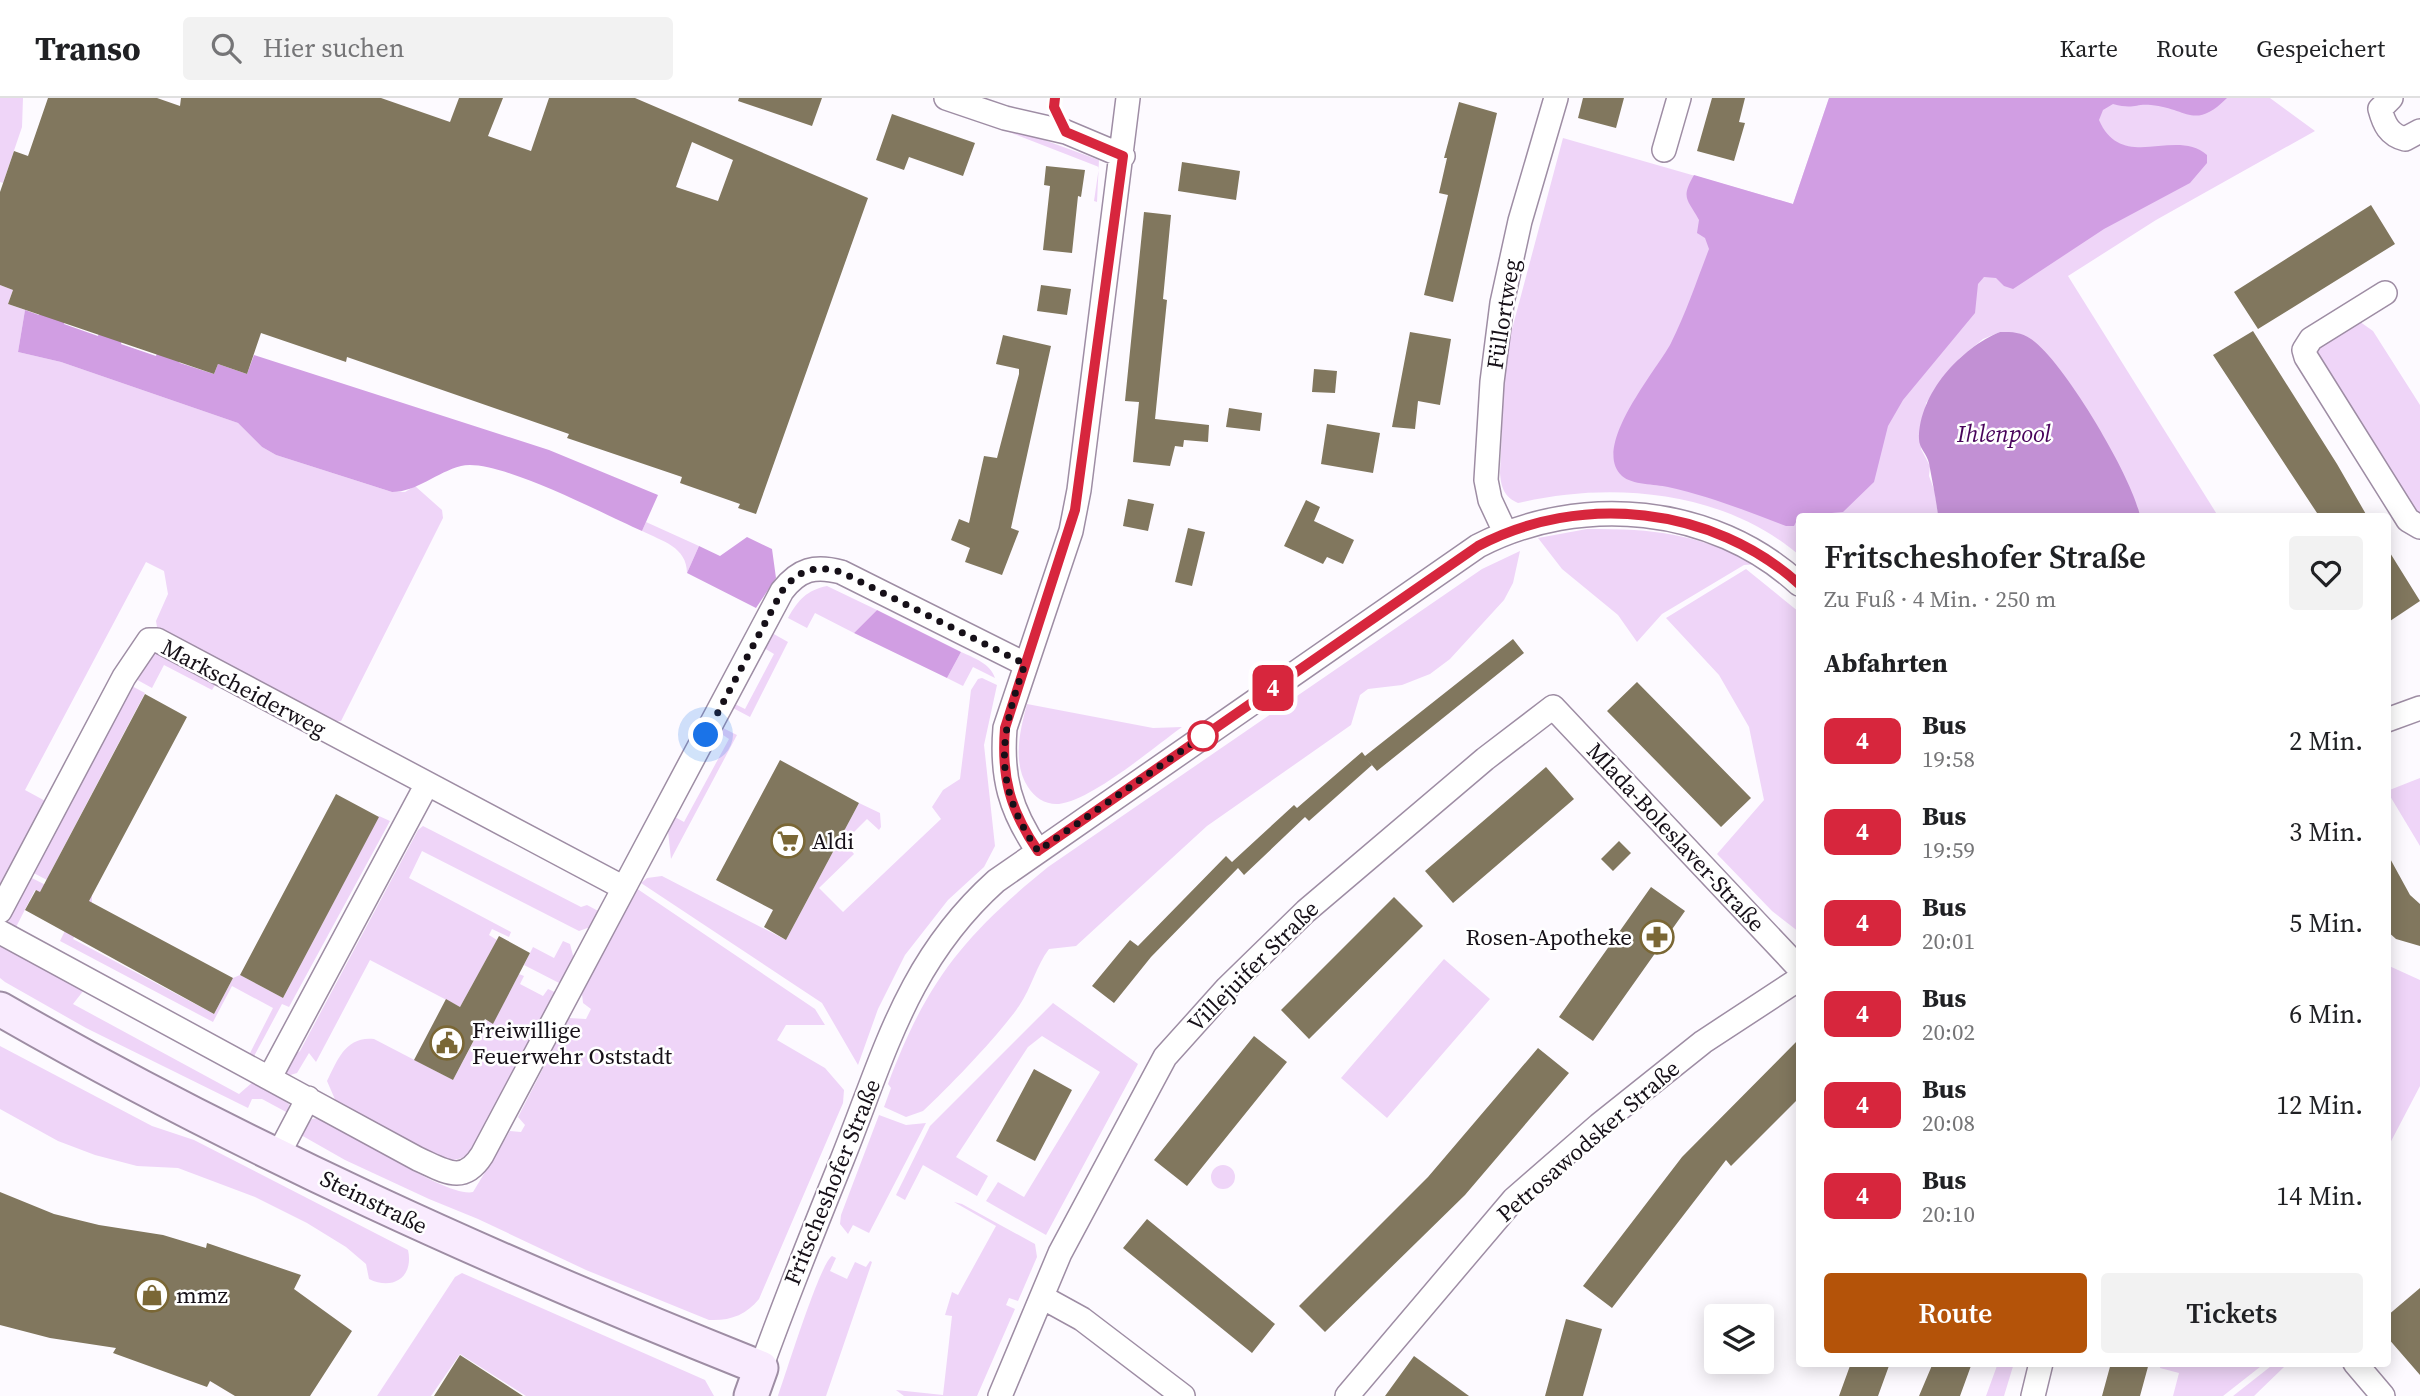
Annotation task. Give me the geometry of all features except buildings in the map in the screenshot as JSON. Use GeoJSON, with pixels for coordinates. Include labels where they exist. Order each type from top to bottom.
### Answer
{"type":"FeatureCollection","features":[{"type":"Feature","properties":{"kind":"street"},"geometry":{"type":"LineString","coordinates":[[946,98],[1005,118],[1066,132],[1123,156]]}},
{"type":"Feature","properties":{"kind":"street"},"geometry":{"type":"LineString","coordinates":[[1038,851],[1007,792],[1002,762],[1005,728],[1071,531],[1079,490],[1123,156],[1128,98]]}},
{"type":"Feature","properties":{"kind":"street","name":"Füllortweg"},"geometry":{"type":"LineString","coordinates":[[1505,532],[1490,500],[1486,480],[1499,318],[1520,222],[1556,98]]}},
{"type":"Feature","properties":{"kind":"street"},"geometry":{"type":"LineString","coordinates":[[1664,150],[1679,98]]}},
{"type":"Feature","properties":{"kind":"street"},"geometry":{"type":"LineString","coordinates":[[2391,98],[2380,109],[2385,125],[2397,137],[2405,139],[2420,131]]}},
{"type":"Feature","properties":{"kind":"street"},"geometry":{"type":"LineString","coordinates":[[2385,293],[2311,339],[2304,350],[2311,367],[2407,520],[2420,527]]}},
{"type":"Feature","properties":{"kind":"street","name":"Fritscheshofer Straße"},"geometry":{"type":"LineString","coordinates":[[756,1382],[897,1016],[912,986],[930,955],[970,904],[1038,851],[1478,546],[1505,532],[1537,521],[1577,514],[1608,513],[1666,519],[1730,537],[1764,556],[1796,582]]}},
{"type":"Feature","properties":{"kind":"street"},"geometry":{"type":"LineString","coordinates":[[0,932],[418,1159],[449,1172],[468,1171],[482,1155],[782,591],[793,577],[805,570],[822,567],[841,572],[1025,664]]}},
{"type":"Feature","properties":{"kind":"street","name":"Markscheiderweg"},"geometry":{"type":"LineString","coordinates":[[0,911],[124,677],[149,640],[157,640],[624,888]]}},
{"type":"Feature","properties":{"kind":"street","name":"Mlada-Boleslaver-Straße"},"geometry":{"type":"LineString","coordinates":[[1553,707],[1796,965]]}},
{"type":"Feature","properties":{"kind":"street","name":"Villejuifer Straße"},"geometry":{"type":"LineString","coordinates":[[1000,1396],[1060,1253],[1165,1057],[1227,988],[1306,911],[1485,759],[1553,707]]}},
{"type":"Feature","properties":{"kind":"street"},"geometry":{"type":"LineString","coordinates":[[2391,719],[2420,708]]}},
{"type":"Feature","properties":{"kind":"street"},"geometry":{"type":"LineString","coordinates":[[270,1077],[427,784]]}},
{"type":"Feature","properties":{"kind":"street","name":"Petrosawodsker Straße"},"geometry":{"type":"LineString","coordinates":[[1347,1396],[1514,1199],[1599,1125],[1703,1042],[1796,981]]}},
{"type":"Feature","properties":{"kind":"street","name":"Steinstraße"},"geometry":{"type":"LineString","coordinates":[[0,1009],[78,1054],[278,1155],[452,1240],[756,1382]]}},
{"type":"Feature","properties":{"kind":"street"},"geometry":{"type":"LineString","coordinates":[[278,1155],[308,1098]]}},
{"type":"Feature","properties":{"kind":"street"},"geometry":{"type":"LineString","coordinates":[[1042,1297],[1082,1319],[1183,1396]]}},
{"type":"Feature","properties":{"kind":"street"},"geometry":{"type":"LineString","coordinates":[[2033,1396],[2040,1367]]}},
{"type":"Feature","properties":{"kind":"street"},"geometry":{"type":"LineString","coordinates":[[2358,1367],[2383,1396]]}},
{"type":"Feature","properties":{"kind":"shaded area"},"geometry":{"type":"Polygon","coordinates":[[[0,98],[23,98],[22,127],[3,183],[0,182],[0,98]]]}},
{"type":"Feature","properties":{"kind":"shaded area"},"geometry":{"type":"Polygon","coordinates":[[[1829,98],[2270,98],[2315,131],[2156,220],[2068,276],[2216,513],[2139,513],[2102,434],[2000,332],[1983,339],[1960,358],[1926,403],[1921,449],[1930,466],[1929,476],[1935,492],[1938,513],[1796,513],[1796,553],[1769,533],[1736,516],[1665,496],[1590,493],[1518,503],[1506,495],[1500,473],[1504,382],[1511,333],[1563,138],[1793,204],[1829,98]]]}},
{"type":"Feature","properties":{"kind":"shaded area"},"geometry":{"type":"Polygon","coordinates":[[[1829,98],[2227,98],[2216,108],[2198,116],[2146,105],[2113,104],[2103,110],[2099,120],[2109,136],[2121,144],[2135,147],[2180,145],[2194,148],[2207,155],[2207,163],[2190,183],[2104,229],[2013,289],[2004,286],[1996,278],[1984,277],[1978,284],[1975,313],[1903,400],[1888,426],[1874,482],[1843,512],[1796,513],[1794,526],[1786,526],[1698,495],[1626,479],[1614,463],[1614,447],[1629,409],[1671,343],[1709,249],[1705,238],[1697,233],[1699,220],[1687,199],[1687,189],[1694,175],[1793,204],[1829,98]]]}},
{"type":"Feature","properties":{"kind":"shaded area"},"geometry":{"type":"Polygon","coordinates":[[[1001,129],[1025,133],[1099,160],[1099,167],[1001,129]]]}},
{"type":"Feature","properties":{"kind":"shaded area"},"geometry":{"type":"Polygon","coordinates":[[[1099,170],[1097,202],[1094,201],[1099,170]]]}},
{"type":"Feature","properties":{"kind":"shaded area"},"geometry":{"type":"Polygon","coordinates":[[[0,285],[13,290],[8,304],[25,310],[18,352],[61,362],[238,423],[262,447],[276,455],[392,492],[405,492],[415,486],[442,510],[443,518],[341,721],[326,722],[158,633],[156,621],[168,594],[164,571],[146,562],[25,790],[49,803],[0,898],[0,285]]]}},
{"type":"Feature","properties":{"kind":"shaded area"},"geometry":{"type":"Polygon","coordinates":[[[45,301],[68,310],[64,324],[98,336],[103,322],[125,330],[121,344],[156,356],[160,343],[180,363],[214,374],[218,364],[247,374],[254,355],[549,450],[658,495],[642,531],[524,478],[478,466],[461,466],[410,489],[392,492],[276,455],[262,447],[238,423],[61,362],[18,352],[25,310],[39,315],[45,301]]]}},
{"type":"Feature","properties":{"kind":"shaded area"},"geometry":{"type":"Polygon","coordinates":[[[2356,319],[2373,331],[2420,405],[2420,516],[2413,512],[2315,357],[2315,349],[2356,319]]]}},
{"type":"Feature","properties":{"kind":"shaded area"},"geometry":{"type":"Polygon","coordinates":[[[646,522],[699,546],[687,573],[686,564],[678,551],[642,531],[646,522]]]}},
{"type":"Feature","properties":{"kind":"shaded area"},"geometry":{"type":"Polygon","coordinates":[[[1587,529],[1634,530],[1694,539],[1757,564],[1744,565],[1662,614],[1637,642],[1618,615],[1562,569],[1538,538],[1587,529]]]}},
{"type":"Feature","properties":{"kind":"shaded area"},"geometry":{"type":"Polygon","coordinates":[[[747,537],[772,549],[776,578],[756,608],[687,573],[699,546],[720,556],[747,537]]]}},
{"type":"Feature","properties":{"kind":"shaded area"},"geometry":{"type":"Polygon","coordinates":[[[1520,551],[1513,583],[1504,600],[1450,659],[1430,674],[1402,685],[1368,689],[1360,695],[1351,725],[1207,826],[1076,946],[1049,949],[1010,1018],[974,1060],[923,1111],[906,1117],[884,1107],[891,1088],[888,1084],[902,1048],[933,988],[970,939],[1019,892],[1048,867],[1482,569],[1520,551]]]}},
{"type":"Feature","properties":{"kind":"shaded area"},"geometry":{"type":"Polygon","coordinates":[[[1746,569],[1796,610],[1796,930],[1772,911],[1717,854],[1764,800],[1749,727],[1719,675],[1666,618],[1746,569]]]}},
{"type":"Feature","properties":{"kind":"shaded area"},"geometry":{"type":"Polygon","coordinates":[[[827,586],[877,610],[854,633],[815,613],[807,628],[788,618],[804,597],[827,586]]]}},
{"type":"Feature","properties":{"kind":"shaded area"},"geometry":{"type":"Polygon","coordinates":[[[877,610],[961,652],[947,678],[854,633],[877,610]]]}},
{"type":"Feature","properties":{"kind":"shaded area"},"geometry":{"type":"Polygon","coordinates":[[[772,633],[788,642],[750,717],[733,708],[735,704],[745,709],[774,654],[764,648],[772,633]]]}},
{"type":"Feature","properties":{"kind":"shaded area"},"geometry":{"type":"Polygon","coordinates":[[[151,648],[217,682],[212,690],[164,665],[152,688],[132,677],[151,648]]]}},
{"type":"Feature","properties":{"kind":"shaded area"},"geometry":{"type":"Polygon","coordinates":[[[961,652],[985,665],[995,678],[973,667],[963,686],[947,678],[961,652]]]}},
{"type":"Feature","properties":{"kind":"shaded area"},"geometry":{"type":"Polygon","coordinates":[[[982,678],[997,685],[984,745],[995,846],[984,867],[948,900],[905,955],[878,1009],[858,1065],[822,1003],[641,883],[647,878],[662,876],[786,940],[859,803],[880,813],[881,827],[879,830],[867,819],[844,842],[854,854],[819,888],[843,912],[941,819],[932,807],[943,790],[960,779],[971,690],[978,679],[982,678]]]}},
{"type":"Feature","properties":{"kind":"shaded area"},"geometry":{"type":"Polygon","coordinates":[[[128,684],[145,693],[50,873],[92,896],[92,903],[73,939],[214,1014],[233,978],[240,975],[283,998],[379,816],[390,821],[289,1007],[282,1004],[253,1058],[249,1055],[273,1008],[232,986],[213,1022],[60,941],[81,898],[28,870],[128,684]]]}},
{"type":"Feature","properties":{"kind":"shaded area"},"geometry":{"type":"Polygon","coordinates":[[[1027,704],[1153,728],[1182,727],[1105,783],[1073,800],[1054,804],[1041,800],[1034,794],[1020,768],[1020,735],[1027,704]]]}},
{"type":"Feature","properties":{"kind":"shaded area"},"geometry":{"type":"Polygon","coordinates":[[[723,728],[737,735],[671,859],[668,831],[675,817],[684,822],[729,739],[720,733],[723,728]]]}},
{"type":"Feature","properties":{"kind":"shaded area"},"geometry":{"type":"Polygon","coordinates":[[[2420,778],[2420,846],[2391,798],[2391,789],[2420,778]]]}},
{"type":"Feature","properties":{"kind":"shaded area"},"geometry":{"type":"Polygon","coordinates":[[[423,826],[581,907],[587,905],[602,913],[596,925],[579,931],[422,851],[409,878],[511,932],[509,937],[492,929],[489,935],[497,940],[460,1007],[370,960],[316,1062],[309,1053],[297,1073],[287,1076],[284,1071],[288,1059],[300,1051],[418,830],[423,826]]]}},
{"type":"Feature","properties":{"kind":"shaded area"},"geometry":{"type":"Polygon","coordinates":[[[26,875],[75,900],[57,901],[35,890],[14,931],[6,917],[26,875]]]}},
{"type":"Feature","properties":{"kind":"shaded area"},"geometry":{"type":"Polygon","coordinates":[[[636,888],[815,1009],[825,1025],[786,1025],[777,1040],[825,1068],[844,1090],[843,1103],[759,1299],[749,1309],[731,1318],[709,1320],[586,1270],[345,1160],[301,1135],[312,1119],[324,1117],[422,1175],[460,1191],[473,1192],[510,1131],[521,1132],[525,1125],[518,1117],[569,1018],[586,1019],[591,1009],[583,1003],[582,994],[636,888]]]}},
{"type":"Feature","properties":{"kind":"shaded area"},"geometry":{"type":"Polygon","coordinates":[[[563,941],[570,944],[575,963],[563,985],[524,965],[533,947],[554,958],[563,941]]]}},
{"type":"Feature","properties":{"kind":"shaded area"},"geometry":{"type":"Polygon","coordinates":[[[0,945],[84,990],[73,1004],[239,1094],[254,1081],[289,1104],[288,1113],[262,1099],[252,1099],[248,1108],[86,1028],[5,982],[0,978],[0,945]]]}},
{"type":"Feature","properties":{"kind":"shaded area"},"geometry":{"type":"Polygon","coordinates":[[[1444,959],[1490,999],[1387,1118],[1341,1078],[1444,959]]]}},
{"type":"Feature","properties":{"kind":"shaded area"},"geometry":{"type":"Polygon","coordinates":[[[2391,967],[2420,980],[2420,1086],[2391,1141],[2391,967]]]}},
{"type":"Feature","properties":{"kind":"shaded area"},"geometry":{"type":"Polygon","coordinates":[[[519,974],[524,976],[520,984],[543,996],[548,989],[559,994],[468,1156],[451,1161],[439,1158],[337,1104],[327,1081],[344,1051],[356,1041],[364,1039],[374,1039],[453,1080],[485,1020],[493,1023],[519,974]]]}},
{"type":"Feature","properties":{"kind":"shaded area"},"geometry":{"type":"Polygon","coordinates":[[[1053,1003],[1138,1064],[1046,1235],[986,1201],[998,1182],[1024,1197],[1100,1072],[1042,1036],[1028,1047],[956,1157],[988,1176],[977,1196],[923,1165],[905,1200],[896,1195],[930,1126],[1053,1003]]]}},
{"type":"Feature","properties":{"kind":"shaded area"},"geometry":{"type":"Polygon","coordinates":[[[0,1046],[152,1126],[194,1140],[408,1250],[408,1268],[405,1274],[400,1279],[386,1283],[369,1279],[366,1264],[346,1247],[307,1223],[255,1197],[178,1168],[137,1166],[95,1155],[58,1141],[0,1109],[0,1046]]]}},
{"type":"Feature","properties":{"kind":"shaded area"},"geometry":{"type":"Polygon","coordinates":[[[879,1115],[906,1125],[926,1123],[869,1233],[853,1225],[848,1234],[840,1224],[841,1215],[879,1115]]]}},
{"type":"Feature","properties":{"kind":"shaded area"},"geometry":{"type":"Polygon","coordinates":[[[1223,1165],[1234,1172],[1235,1177],[1228,1188],[1223,1189],[1212,1182],[1211,1177],[1218,1166],[1223,1165]]]}},
{"type":"Feature","properties":{"kind":"shaded area"},"geometry":{"type":"Polygon","coordinates":[[[954,1202],[1035,1244],[1037,1257],[1018,1301],[1009,1298],[1006,1305],[1015,1309],[977,1396],[904,1396],[896,1390],[943,1395],[952,1316],[945,1315],[952,1292],[958,1295],[996,1226],[954,1202]]]}},
{"type":"Feature","properties":{"kind":"shaded area"},"geometry":{"type":"Polygon","coordinates":[[[832,1256],[836,1258],[830,1271],[847,1279],[855,1262],[866,1267],[872,1262],[826,1396],[778,1396],[812,1298],[832,1256]]]}},
{"type":"Feature","properties":{"kind":"shaded area"},"geometry":{"type":"Polygon","coordinates":[[[462,1273],[705,1380],[714,1396],[526,1396],[460,1354],[431,1396],[377,1396],[455,1277],[462,1273]]]}},
{"type":"Feature","properties":{"kind":"shaded area"},"geometry":{"type":"Polygon","coordinates":[[[1997,1367],[2013,1367],[2004,1396],[1986,1396],[1997,1367]]]}},
{"type":"Feature","properties":{"kind":"shaded area"},"geometry":{"type":"Polygon","coordinates":[[[2260,1367],[2223,1396],[2173,1396],[2179,1373],[2160,1368],[2260,1367]]]}},
{"type":"Feature","properties":{"kind":"shaded area"},"geometry":{"type":"Polygon","coordinates":[[[2270,1367],[2284,1367],[2254,1396],[2233,1396],[2270,1367]]]}},
{"type":"Feature","properties":{"kind":"water","name":"Ihlenpool"},"geometry":{"type":"Polygon","coordinates":[[[2000,332],[2017,333],[2031,339],[2045,351],[2095,421],[2125,475],[2139,513],[1937,513],[1929,463],[1920,445],[1921,422],[1934,389],[1945,374],[1985,339],[2000,332]]]}},
{"type":"Feature","properties":{"kind":"bus line","name":"4"},"geometry":{"type":"LineString","coordinates":[[1055,98],[1054,107],[1066,132],[1123,156],[1079,490],[1071,531],[1005,728],[1002,762],[1007,792],[1038,851],[1478,546],[1515,528],[1567,515],[1597,513],[1666,519],[1730,537],[1764,556],[1796,581]]}},
{"type":"Feature","properties":{"kind":"place","name":"Aldi"},"geometry":{"type":"Point","coordinates":[788,841]}},
{"type":"Feature","properties":{"kind":"place","name":"Rosen-Apotheke"},"geometry":{"type":"Point","coordinates":[1657,937]}},
{"type":"Feature","properties":{"kind":"place","name":"Freiwillige Feuerwehr Oststadt"},"geometry":{"type":"Point","coordinates":[447,1043]}},
{"type":"Feature","properties":{"kind":"place","name":"mmz"},"geometry":{"type":"Point","coordinates":[152,1295]}},
{"type":"Feature","properties":{"kind":"route"},"geometry":{"type":"LineString","coordinates":[[706,735],[782,591],[793,577],[805,570],[822,567],[841,572],[1025,664],[1005,728],[1002,762],[1007,792],[1038,851],[1203,736]]}}]}
